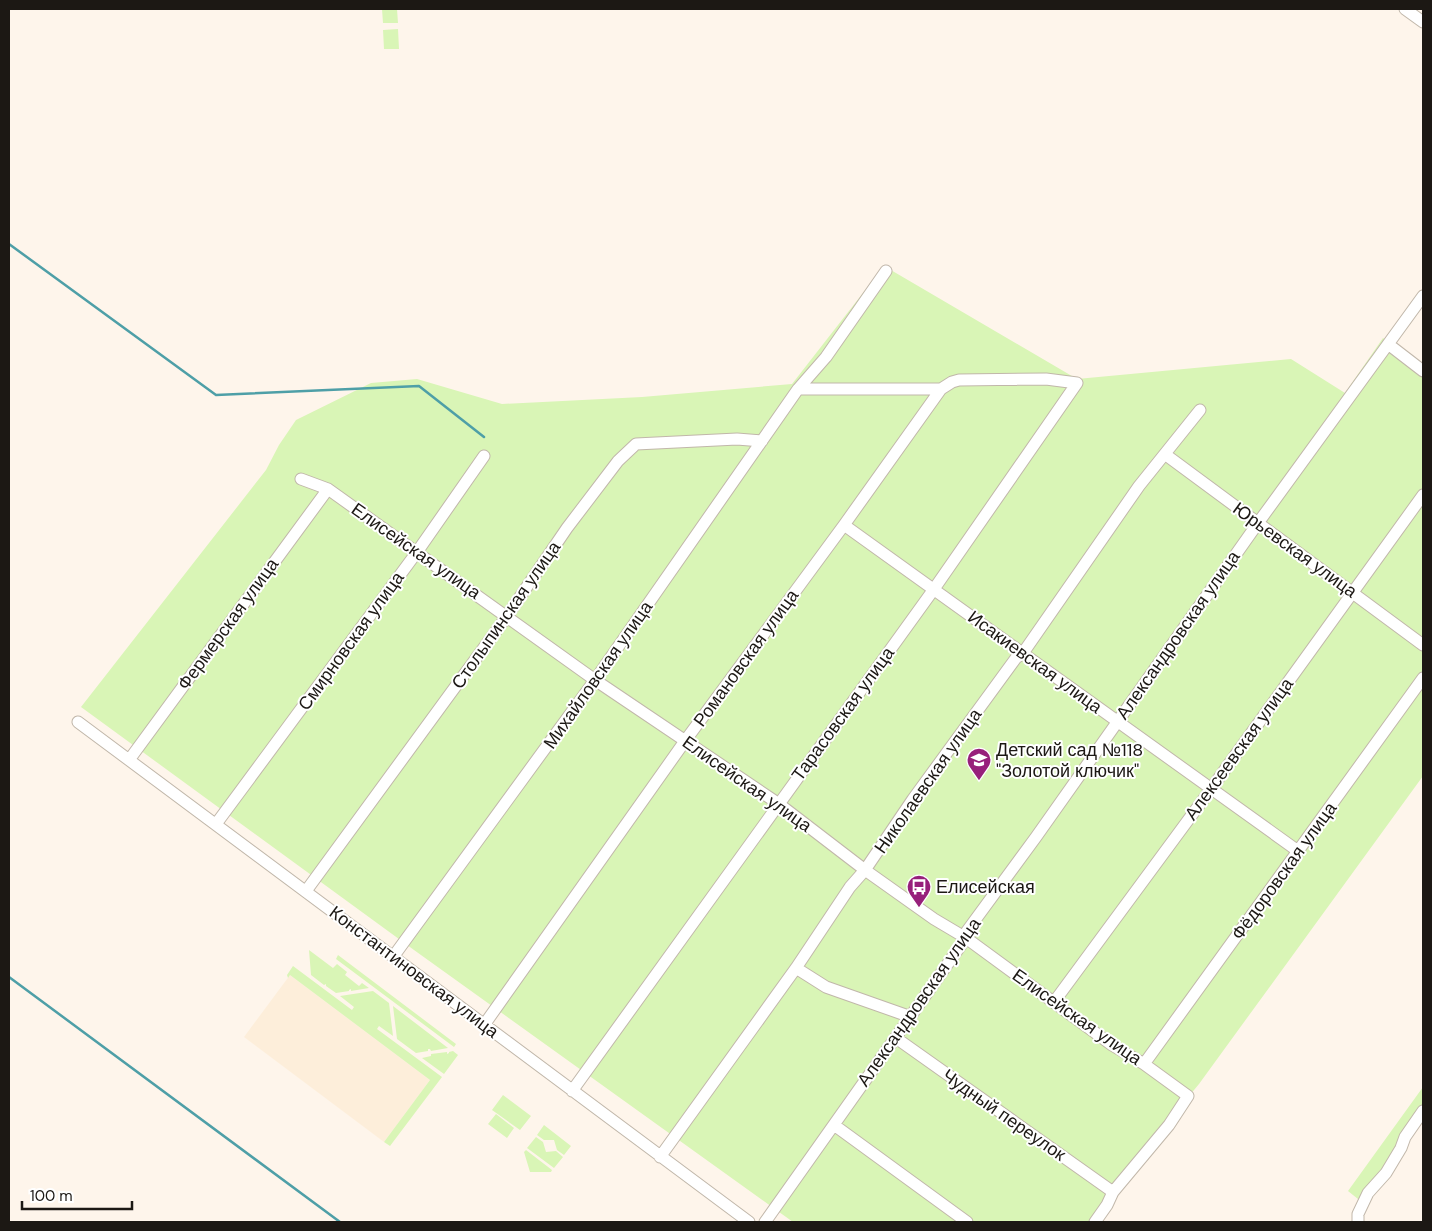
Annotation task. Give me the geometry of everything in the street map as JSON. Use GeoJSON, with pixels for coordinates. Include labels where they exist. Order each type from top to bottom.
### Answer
{"type":"FeatureCollection","features":[{"type":"Feature","properties":{"kind":"street"},"geometry":{"type":"LineString","coordinates":[[1405,9],[1423,22]]}},
{"type":"Feature","properties":{"kind":"street"},"geometry":{"type":"LineString","coordinates":[[798,389],[826,357],[886,271]]}},
{"type":"Feature","properties":{"kind":"street","name":"Александровская улица"},"geometry":{"type":"LineString","coordinates":[[765,1222],[966,938],[967,931],[1258,523],[1423,296]]}},
{"type":"Feature","properties":{"kind":"street"},"geometry":{"type":"LineString","coordinates":[[1388,344],[1423,370]]}},
{"type":"Feature","properties":{"kind":"street","name":"Тарасовская улица"},"geometry":{"type":"LineString","coordinates":[[572,1091],[934,588],[1077,384],[1046,379],[959,380],[941,389]]}},
{"type":"Feature","properties":{"kind":"street"},"geometry":{"type":"LineString","coordinates":[[798,389],[941,389]]}},
{"type":"Feature","properties":{"kind":"street","name":"Михайловская улица"},"geometry":{"type":"LineString","coordinates":[[393,957],[595,680],[798,389]]}},
{"type":"Feature","properties":{"kind":"street","name":"Романовская улица"},"geometry":{"type":"LineString","coordinates":[[484,1025],[685,741],[844,525],[941,389]]}},
{"type":"Feature","properties":{"kind":"street","name":"Николаевская улица"},"geometry":{"type":"LineString","coordinates":[[660,1157],[796,968],[850,887],[865,870],[912,799],[1016,658],[1023,653],[1140,486],[1200,410]]}},
{"type":"Feature","properties":{"kind":"street","name":"Столыпинская улица"},"geometry":{"type":"LineString","coordinates":[[306,891],[507,616],[567,528],[618,461],[636,444],[737,439],[762,441]]}},
{"type":"Feature","properties":{"kind":"street","name":"Юрьевская улица"},"geometry":{"type":"LineString","coordinates":[[1166,455],[1423,645]]}},
{"type":"Feature","properties":{"kind":"street","name":"Смирновская улица"},"geometry":{"type":"LineString","coordinates":[[216,824],[417,552],[484,456]]}},
{"type":"Feature","properties":{"kind":"street","name":"Елисейская улица"},"geometry":{"type":"LineString","coordinates":[[301,479],[328,489],[595,680],[779,804],[865,870],[934,919],[966,938],[1112,1045],[1144,1064],[1188,1096],[1169,1125],[1113,1192]]}},
{"type":"Feature","properties":{"kind":"street","name":"Фермерская улица"},"geometry":{"type":"LineString","coordinates":[[129,760],[328,489]]}},
{"type":"Feature","properties":{"kind":"street","name":"Алексеевская улица"},"geometry":{"type":"LineString","coordinates":[[1054,1002],[1423,495]]}},
{"type":"Feature","properties":{"kind":"street","name":"Исакиевская улица"},"geometry":{"type":"LineString","coordinates":[[844,525],[1298,851]]}},
{"type":"Feature","properties":{"kind":"street","name":"Фёдоровская улица"},"geometry":{"type":"LineString","coordinates":[[1144,1064],[1423,678]]}},
{"type":"Feature","properties":{"kind":"street","name":"Константиновская улица"},"geometry":{"type":"LineString","coordinates":[[78,722],[660,1157],[750,1222]]}},
{"type":"Feature","properties":{"kind":"street"},"geometry":{"type":"LineString","coordinates":[[796,968],[826,987],[911,1017]]}},
{"type":"Feature","properties":{"kind":"street","name":"Чудный переулок"},"geometry":{"type":"LineString","coordinates":[[896,1038],[1113,1192]]}},
{"type":"Feature","properties":{"kind":"street"},"geometry":{"type":"LineString","coordinates":[[1358,1222],[1358,1214],[1368,1193],[1386,1173],[1401,1148],[1405,1137],[1423,1111]]}},
{"type":"Feature","properties":{"kind":"street"},"geometry":{"type":"LineString","coordinates":[[834,1125],[967,1222]]}},
{"type":"Feature","properties":{"kind":"street"},"geometry":{"type":"LineString","coordinates":[[1095,1222],[1107,1205],[1113,1192]]}},
{"type":"Feature","properties":{"kind":"shaded area"},"geometry":{"type":"Polygon","coordinates":[[[290,975],[430,1080],[384,1142],[244,1037],[290,975]]]}},
{"type":"Feature","properties":{"kind":"green space"},"geometry":{"type":"Polygon","coordinates":[[[382,9],[397,9],[398,23],[383,23],[382,9]]]}},
{"type":"Feature","properties":{"kind":"green space"},"geometry":{"type":"Polygon","coordinates":[[[398,29],[399,49],[384,49],[383,30],[398,29]]]}},
{"type":"Feature","properties":{"kind":"green space"},"geometry":{"type":"Polygon","coordinates":[[[884,266],[1077,379],[1291,359],[1345,393],[1383,338],[1423,367],[1423,776],[1199,1084],[1089,1222],[793,1222],[414,950],[81,707],[266,470],[279,445],[296,420],[371,383],[417,379],[502,404],[642,397],[792,384],[884,266]]]}},
{"type":"Feature","properties":{"kind":"green space"},"geometry":{"type":"Polygon","coordinates":[[[309,950],[333,968],[337,964],[347,972],[345,975],[359,986],[362,983],[369,988],[351,991],[351,989],[336,993],[311,975],[309,950]]]}},
{"type":"Feature","properties":{"kind":"green space"},"geometry":{"type":"Polygon","coordinates":[[[338,955],[456,1044],[454,1047],[336,959],[338,955]]]}},
{"type":"Feature","properties":{"kind":"green space"},"geometry":{"type":"Polygon","coordinates":[[[293,966],[352,1010],[354,1007],[340,996],[373,991],[389,1003],[393,1036],[379,1026],[377,1029],[442,1077],[390,1146],[384,1142],[430,1080],[290,975],[288,978],[287,975],[293,966]]]}},
{"type":"Feature","properties":{"kind":"green space"},"geometry":{"type":"Polygon","coordinates":[[[393,1006],[448,1048],[431,1051],[428,1049],[428,1051],[416,1053],[397,1039],[393,1006]]]}},
{"type":"Feature","properties":{"kind":"green space"},"geometry":{"type":"Polygon","coordinates":[[[453,1051],[458,1055],[444,1074],[422,1058],[431,1056],[431,1054],[447,1052],[447,1054],[453,1051]]]}},
{"type":"Feature","properties":{"kind":"green space"},"geometry":{"type":"Polygon","coordinates":[[[1423,1087],[1423,1121],[1363,1203],[1348,1191],[1423,1087]]]}},
{"type":"Feature","properties":{"kind":"green space"},"geometry":{"type":"Polygon","coordinates":[[[503,1095],[531,1116],[520,1130],[492,1110],[503,1095]]]}},
{"type":"Feature","properties":{"kind":"green space"},"geometry":{"type":"Polygon","coordinates":[[[496,1114],[514,1128],[507,1138],[488,1124],[496,1114]]]}},
{"type":"Feature","properties":{"kind":"green space"},"geometry":{"type":"Polygon","coordinates":[[[544,1125],[571,1146],[564,1155],[557,1150],[554,1140],[544,1140],[537,1135],[544,1125]]]}},
{"type":"Feature","properties":{"kind":"green space"},"geometry":{"type":"Polygon","coordinates":[[[536,1137],[543,1142],[546,1152],[556,1151],[563,1157],[554,1168],[527,1148],[536,1137]]]}},
{"type":"Feature","properties":{"kind":"green space"},"geometry":{"type":"Polygon","coordinates":[[[526,1150],[552,1170],[551,1172],[530,1172],[524,1152],[526,1150]]]}},
{"type":"Feature","properties":{"kind":"waterway"},"geometry":{"type":"LineString","coordinates":[[9,244],[216,395],[419,386],[484,437]]}},
{"type":"Feature","properties":{"kind":"waterway"},"geometry":{"type":"LineString","coordinates":[[9,977],[340,1222]]}},
{"type":"Feature","properties":{"kind":"place","name":"Детский сад №118 \"Золотой ключик\""},"geometry":{"type":"Point","coordinates":[979,781]}},
{"type":"Feature","properties":{"kind":"place","name":"Елисейская"},"geometry":{"type":"Point","coordinates":[919,908]}}]}
